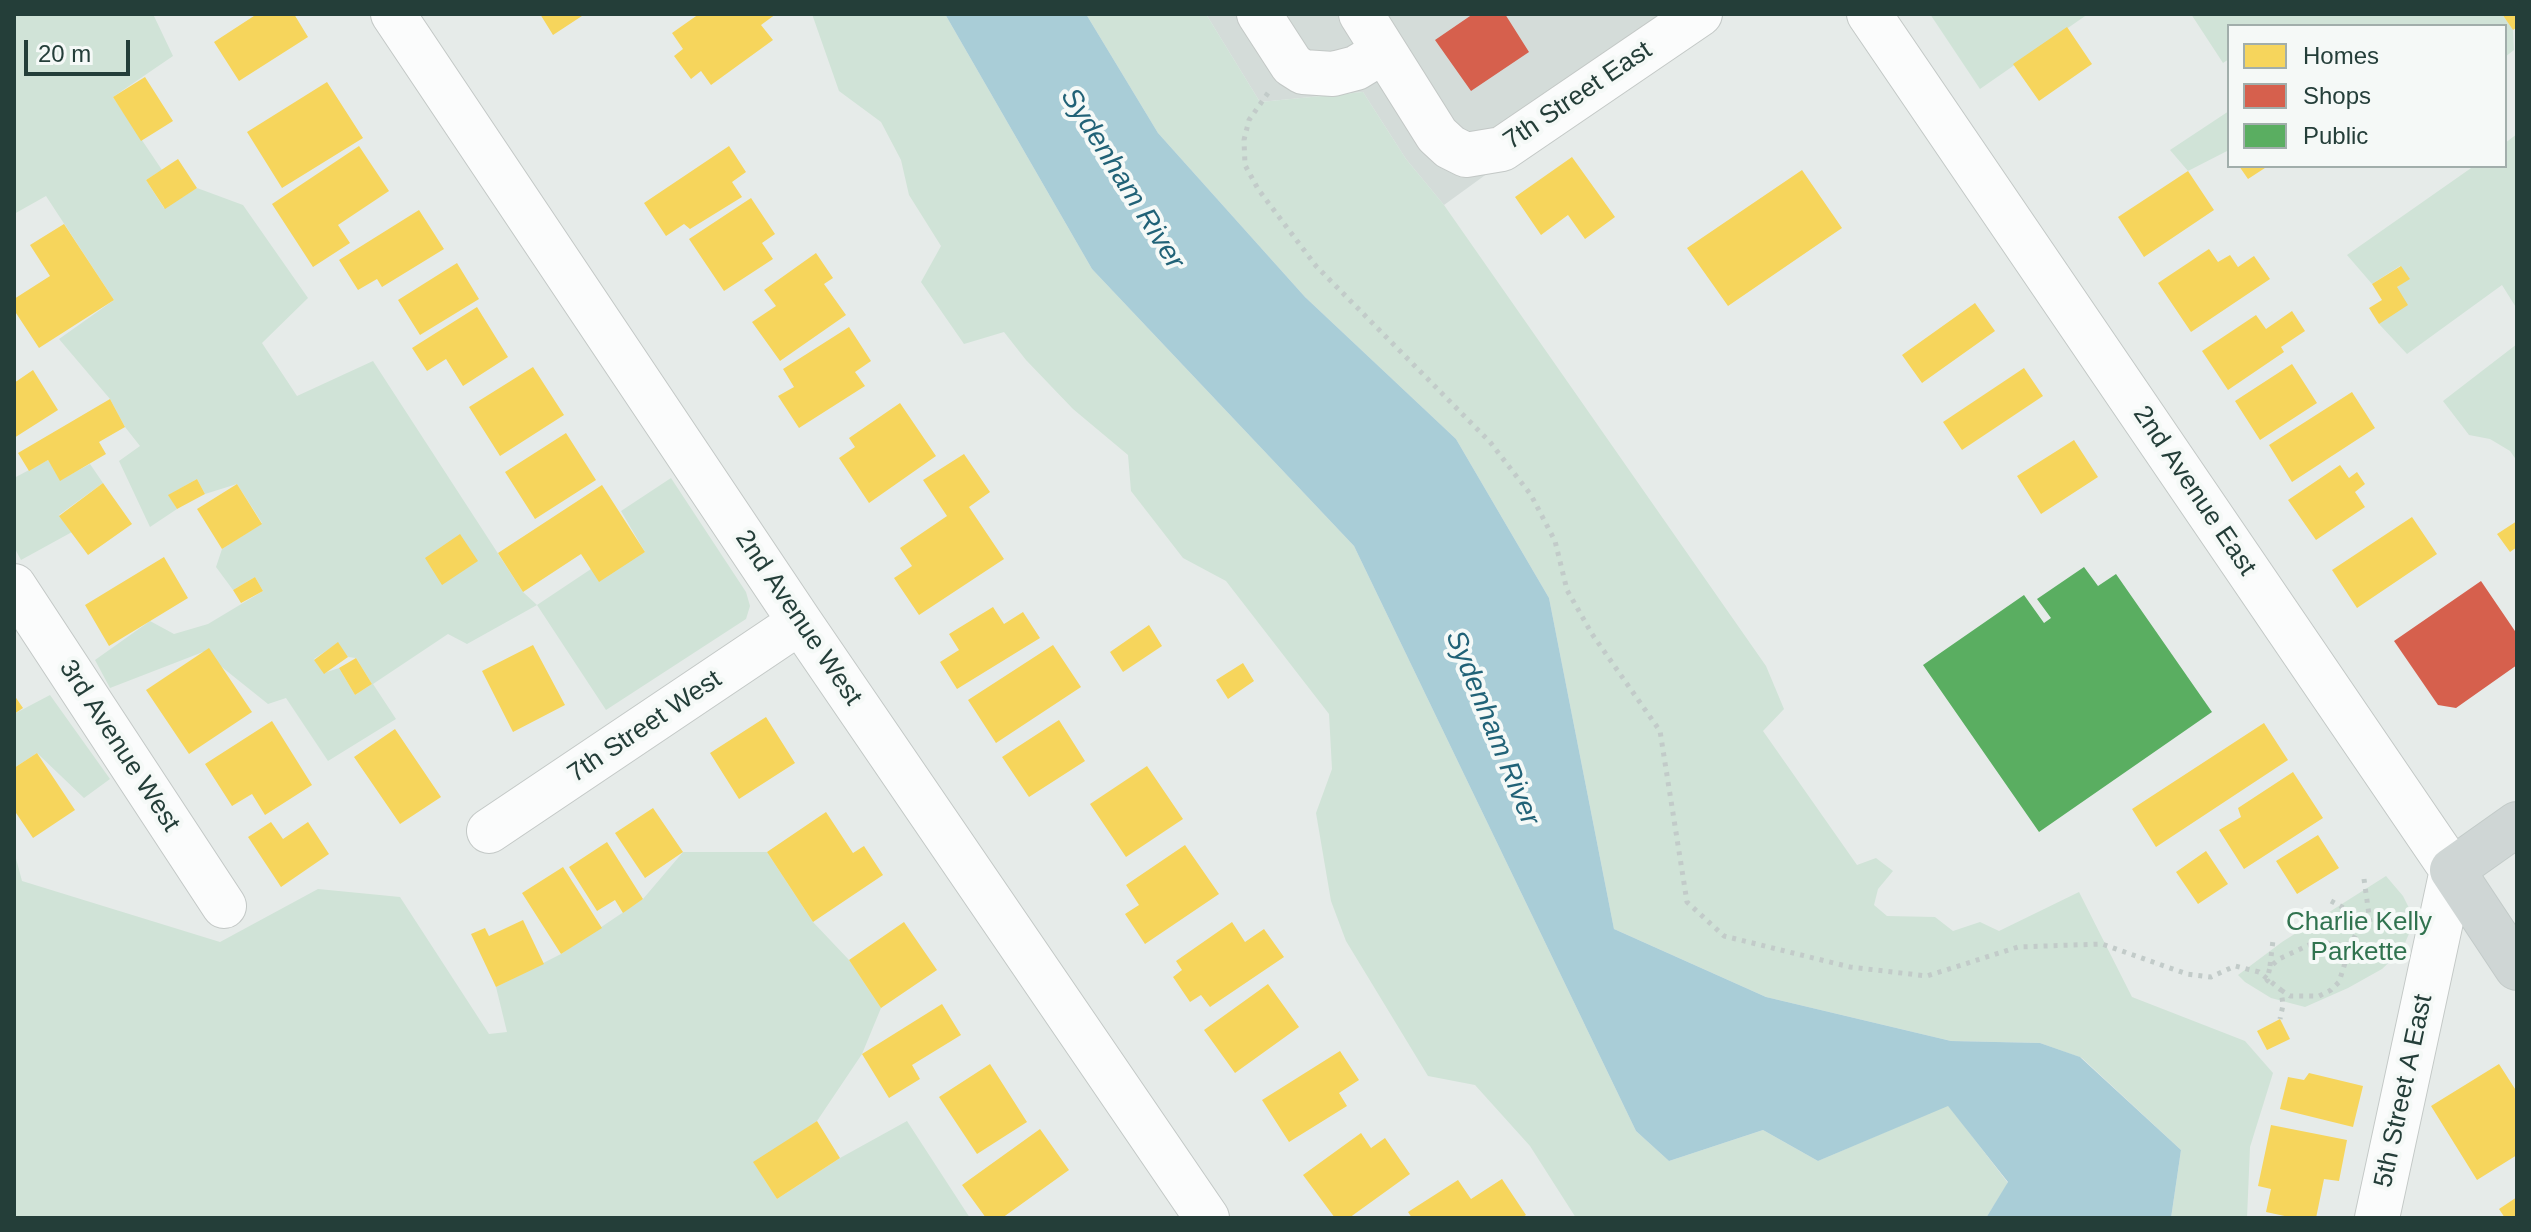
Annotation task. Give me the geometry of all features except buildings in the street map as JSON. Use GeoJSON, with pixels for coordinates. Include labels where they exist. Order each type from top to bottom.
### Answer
{"type":"FeatureCollection","features":[{"type":"Feature","properties":{"kind":"main road"},"geometry":{"type":"LineString","coordinates":[[2452,870],[2517,824]]}},
{"type":"Feature","properties":{"kind":"main road","name":"2nd Avenue East"},"geometry":{"type":"LineString","coordinates":[[2452,870],[2517,968]]}},
{"type":"Feature","properties":{"kind":"street","name":"2nd Avenue West"},"geometry":{"type":"LineString","coordinates":[[393,14],[800,622],[1207,1218]]}},
{"type":"Feature","properties":{"kind":"street"},"geometry":{"type":"LineString","coordinates":[[1259,14],[1292,65],[1315,75],[1356,68],[1384,51],[1361,14]]}},
{"type":"Feature","properties":{"kind":"street","name":"7th Street East"},"geometry":{"type":"LineString","coordinates":[[1384,51],[1437,135],[1450,147],[1466,155],[1502,149],[1700,14]]}},
{"type":"Feature","properties":{"kind":"street","name":"2nd Avenue East"},"geometry":{"type":"LineString","coordinates":[[1869,14],[2452,870]]}},
{"type":"Feature","properties":{"kind":"street","name":"3rd Avenue West"},"geometry":{"type":"LineString","coordinates":[[14,586],[224,906]]}},
{"type":"Feature","properties":{"kind":"street","name":"7th Street West"},"geometry":{"type":"LineString","coordinates":[[489,831],[800,622]]}},
{"type":"Feature","properties":{"kind":"street","name":"5th Street A East"},"geometry":{"type":"LineString","coordinates":[[2377,1218],[2452,870]]}},
{"type":"Feature","properties":{"kind":"path"},"geometry":{"type":"LineString","coordinates":[[1292,65],[1260,102],[1249,120],[1244,140],[1245,165],[1258,189],[1316,266],[1490,442],[1531,495],[1555,541],[1567,590],[1592,634],[1660,731],[1687,902],[1724,936],[1850,967],[1927,976],[2018,947],[2102,944],[2187,974],[2211,977],[2235,966],[2259,972],[2290,996],[2319,996],[2339,982],[2351,944],[2363,920]]}},
{"type":"Feature","properties":{"kind":"path"},"geometry":{"type":"LineString","coordinates":[[2364,879],[2370,923]]}},
{"type":"Feature","properties":{"kind":"path"},"geometry":{"type":"LineString","coordinates":[[2331,901],[2370,923],[2396,929],[2439,929]]}},
{"type":"Feature","properties":{"kind":"path"},"geometry":{"type":"LineString","coordinates":[[2267,980],[2273,940]]}},
{"type":"Feature","properties":{"kind":"path"},"geometry":{"type":"LineString","coordinates":[[2270,967],[2279,959],[2321,941],[2333,945],[2351,944]]}},
{"type":"Feature","properties":{"kind":"path"},"geometry":{"type":"LineString","coordinates":[[2280,1019],[2283,1005],[2281,990]]}},
{"type":"Feature","properties":{"kind":"shaded area"},"geometry":{"type":"Polygon","coordinates":[[[1206,14],[1707,14],[1444,205],[1406,159],[1363,92],[1260,102],[1206,14]]]}},
{"type":"Feature","properties":{"kind":"green space"},"geometry":{"type":"Polygon","coordinates":[[[14,14],[153,14],[173,56],[113,97],[162,170],[146,180],[164,208],[197,188],[243,205],[308,298],[262,343],[297,396],[373,361],[523,592],[537,605],[467,644],[448,634],[373,684],[396,719],[328,761],[286,698],[268,704],[203,652],[110,688],[95,660],[150,621],[174,634],[208,624],[263,591],[255,577],[233,590],[216,567],[222,549],[262,523],[237,484],[205,494],[197,479],[169,495],[177,509],[150,527],[119,461],[140,446],[125,427],[110,399],[59,339],[114,300],[46,196],[14,214],[14,14]],[[338,643],[314,659],[324,673],[339,668],[355,695],[372,684],[356,658],[348,657],[338,643]]]}},
{"type":"Feature","properties":{"kind":"green space"},"geometry":{"type":"Polygon","coordinates":[[[812,14],[945,14],[1092,269],[1354,546],[1636,1131],[1669,1161],[1763,1130],[1818,1161],[1948,1105],[2008,1183],[1986,1218],[1576,1218],[1530,1146],[1475,1085],[1428,1076],[1346,941],[1331,901],[1316,813],[1332,769],[1329,714],[1226,581],[1183,558],[1131,491],[1128,455],[1073,409],[1004,332],[964,344],[921,282],[941,246],[909,195],[901,160],[881,122],[839,91],[812,14]]]}},
{"type":"Feature","properties":{"kind":"green space"},"geometry":{"type":"Polygon","coordinates":[[[1086,14],[1206,14],[1260,102],[1363,92],[1406,159],[1444,205],[1766,666],[1784,709],[1763,731],[1857,865],[1876,858],[1893,871],[1878,889],[1874,905],[1887,916],[1935,917],[1953,931],[1980,922],[1999,931],[2079,892],[2132,997],[2245,1041],[2273,1073],[2250,1147],[2247,1218],[2171,1218],[2181,1150],[2082,1058],[2040,1043],[1951,1041],[1766,997],[1614,929],[1549,598],[1456,439],[1305,297],[1158,133],[1086,14]]]}},
{"type":"Feature","properties":{"kind":"green space"},"geometry":{"type":"Polygon","coordinates":[[[1930,14],[2088,14],[1980,89],[1930,14]]]}},
{"type":"Feature","properties":{"kind":"green space"},"geometry":{"type":"Polygon","coordinates":[[[2191,14],[2502,14],[2513,30],[2514,50],[2507,55],[2507,24],[2227,24],[2227,60],[2223,63],[2191,14]]]}},
{"type":"Feature","properties":{"kind":"green space"},"geometry":{"type":"Polygon","coordinates":[[[2227,112],[2227,151],[2188,171],[2170,150],[2227,112]]]}},
{"type":"Feature","properties":{"kind":"green space"},"geometry":{"type":"Polygon","coordinates":[[[2517,134],[2517,309],[2502,285],[2407,354],[2379,324],[2397,287],[2409,278],[2400,266],[2372,284],[2347,255],[2471,168],[2507,168],[2507,142],[2517,134]]]}},
{"type":"Feature","properties":{"kind":"green space"},"geometry":{"type":"Polygon","coordinates":[[[2517,344],[2517,461],[2510,451],[2490,439],[2469,435],[2443,401],[2517,344]]]}},
{"type":"Feature","properties":{"kind":"green space"},"geometry":{"type":"Polygon","coordinates":[[[48,460],[60,480],[90,464],[103,483],[59,515],[72,532],[21,560],[14,547],[14,478],[48,460]]]}},
{"type":"Feature","properties":{"kind":"green space"},"geometry":{"type":"Polygon","coordinates":[[[671,478],[746,592],[750,606],[746,619],[606,710],[537,605],[591,569],[645,552],[621,511],[671,478]]]}},
{"type":"Feature","properties":{"kind":"green space"},"geometry":{"type":"Polygon","coordinates":[[[50,695],[110,779],[84,798],[37,753],[14,768],[14,714],[50,695]]]}},
{"type":"Feature","properties":{"kind":"green space"},"geometry":{"type":"Polygon","coordinates":[[[14,851],[22,881],[220,942],[318,889],[400,897],[489,1034],[507,1032],[496,987],[561,954],[643,899],[683,852],[767,852],[813,922],[849,960],[881,1008],[862,1054],[817,1121],[754,1163],[777,1199],[840,1158],[907,1121],[970,1218],[14,1218],[14,851]]]}},
{"type":"Feature","properties":{"kind":"green space","name":"Charlie Kelly Parkette"},"geometry":{"type":"Polygon","coordinates":[[[2386,876],[2403,896],[2412,914],[2411,929],[2402,950],[2382,969],[2305,1007],[2271,998],[2238,975],[2282,942],[2386,876]]]}},
{"type":"Feature","properties":{"kind":"water","name":"Sydenham River"},"geometry":{"type":"Polygon","coordinates":[[[945,14],[1086,14],[1158,133],[1305,297],[1456,439],[1549,598],[1614,929],[1766,997],[1951,1041],[2040,1043],[2080,1057],[2181,1150],[2171,1218],[1986,1218],[2008,1182],[1948,1106],[1818,1161],[1763,1130],[1669,1161],[1636,1131],[1354,546],[1092,269],[945,14]]]}}]}
